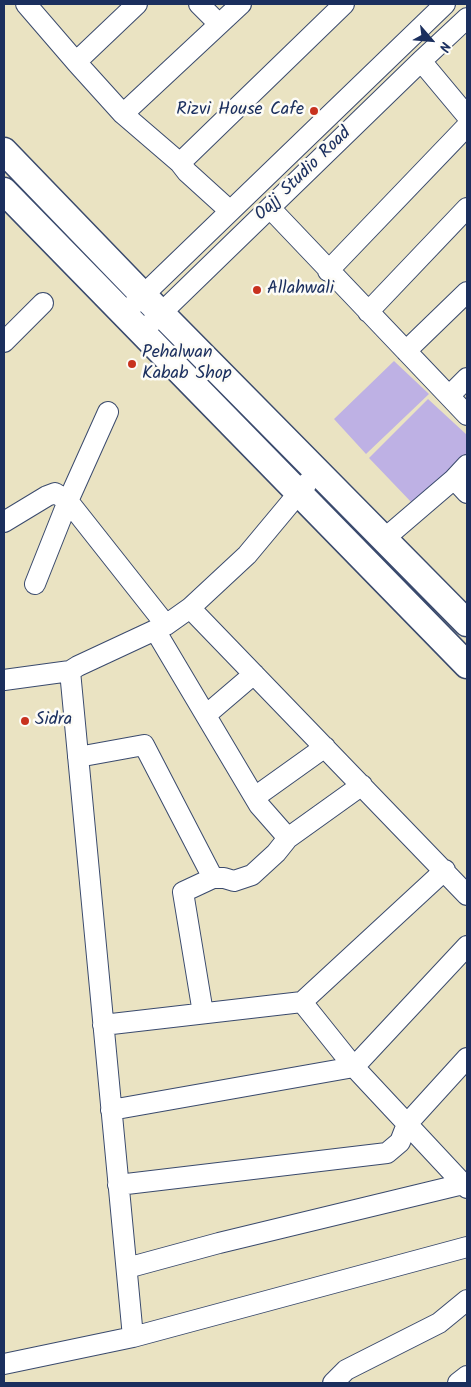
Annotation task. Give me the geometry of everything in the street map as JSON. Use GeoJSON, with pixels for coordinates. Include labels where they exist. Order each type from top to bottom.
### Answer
{"type":"FeatureCollection","features":[{"type":"Feature","properties":{"kind":"main road"},"geometry":{"type":"LineString","coordinates":[[4,151],[143,295],[467,623]]}},
{"type":"Feature","properties":{"kind":"main road"},"geometry":{"type":"LineString","coordinates":[[4,190],[467,665]]}},
{"type":"Feature","properties":{"kind":"street"},"geometry":{"type":"LineString","coordinates":[[26,4],[124,114],[180,163],[187,172],[230,211]]}},
{"type":"Feature","properties":{"kind":"street"},"geometry":{"type":"LineString","coordinates":[[76,62],[137,4]]}},
{"type":"Feature","properties":{"kind":"street"},"geometry":{"type":"LineString","coordinates":[[199,4],[219,24]]}},
{"type":"Feature","properties":{"kind":"street"},"geometry":{"type":"LineString","coordinates":[[124,114],[241,4]]}},
{"type":"Feature","properties":{"kind":"street"},"geometry":{"type":"LineString","coordinates":[[180,163],[344,4]]}},
{"type":"Feature","properties":{"kind":"street","name":"Oajj Studio Road"},"geometry":{"type":"LineString","coordinates":[[123,314],[445,4]]}},
{"type":"Feature","properties":{"kind":"street","name":"Oajj Studio Road"},"geometry":{"type":"LineString","coordinates":[[142,332],[467,18]]}},
{"type":"Feature","properties":{"kind":"street"},"geometry":{"type":"LineString","coordinates":[[421,61],[467,116]]}},
{"type":"Feature","properties":{"kind":"street"},"geometry":{"type":"LineString","coordinates":[[328,271],[467,126]]}},
{"type":"Feature","properties":{"kind":"street"},"geometry":{"type":"LineString","coordinates":[[270,208],[467,415]]}},
{"type":"Feature","properties":{"kind":"street"},"geometry":{"type":"LineString","coordinates":[[368,312],[467,208]]}},
{"type":"Feature","properties":{"kind":"street"},"geometry":{"type":"LineString","coordinates":[[406,351],[467,292]]}},
{"type":"Feature","properties":{"kind":"street"},"geometry":{"type":"LineString","coordinates":[[4,342],[43,303]]}},
{"type":"Feature","properties":{"kind":"street"},"geometry":{"type":"LineString","coordinates":[[449,396],[467,378]]}},
{"type":"Feature","properties":{"kind":"street"},"geometry":{"type":"LineString","coordinates":[[34,584],[68,501],[108,412]]}},
{"type":"Feature","properties":{"kind":"street"},"geometry":{"type":"LineString","coordinates":[[4,680],[70,671],[160,628],[190,608],[247,555],[317,472]]}},
{"type":"Feature","properties":{"kind":"street"},"geometry":{"type":"LineString","coordinates":[[384,539],[463,479]]}},
{"type":"Feature","properties":{"kind":"street"},"geometry":{"type":"LineString","coordinates":[[4,522],[55,493],[68,501],[160,628],[206,715],[259,805],[288,838]]}},
{"type":"Feature","properties":{"kind":"street"},"geometry":{"type":"LineString","coordinates":[[190,608],[467,895]]}},
{"type":"Feature","properties":{"kind":"street"},"geometry":{"type":"LineString","coordinates":[[70,671],[133,1337]]}},
{"type":"Feature","properties":{"kind":"street"},"geometry":{"type":"LineString","coordinates":[[206,715],[254,674]]}},
{"type":"Feature","properties":{"kind":"street"},"geometry":{"type":"LineString","coordinates":[[78,757],[144,745],[213,878]]}},
{"type":"Feature","properties":{"kind":"street"},"geometry":{"type":"LineString","coordinates":[[255,797],[325,747]]}},
{"type":"Feature","properties":{"kind":"street"},"geometry":{"type":"LineString","coordinates":[[203,1013],[183,892],[213,878],[234,880],[252,875],[276,853],[288,838],[362,785]]}},
{"type":"Feature","properties":{"kind":"street"},"geometry":{"type":"LineString","coordinates":[[103,1024],[302,1002],[444,870]]}},
{"type":"Feature","properties":{"kind":"street"},"geometry":{"type":"LineString","coordinates":[[112,1110],[354,1067],[467,946]]}},
{"type":"Feature","properties":{"kind":"street"},"geometry":{"type":"LineString","coordinates":[[302,1002],[354,1067],[465,1186]]}},
{"type":"Feature","properties":{"kind":"street"},"geometry":{"type":"LineString","coordinates":[[118,1185],[387,1153],[400,1142],[407,1124],[467,1058]]}},
{"type":"Feature","properties":{"kind":"street"},"geometry":{"type":"LineString","coordinates":[[126,1268],[219,1243],[465,1186]]}},
{"type":"Feature","properties":{"kind":"street"},"geometry":{"type":"LineString","coordinates":[[4,1364],[133,1337],[467,1247]]}},
{"type":"Feature","properties":{"kind":"street"},"geometry":{"type":"LineString","coordinates":[[333,1383],[346,1370],[439,1323],[467,1300]]}},
{"type":"Feature","properties":{"kind":"street"},"geometry":{"type":"LineString","coordinates":[[458,1383],[467,1376]]}},
{"type":"Feature","properties":{"kind":"building"},"geometry":{"type":"Polygon","coordinates":[[[394,361],[429,394],[366,454],[334,419],[394,361]]]}},
{"type":"Feature","properties":{"kind":"building"},"geometry":{"type":"Polygon","coordinates":[[[428,399],[467,435],[467,453],[413,504],[369,458],[428,399]]]}},
{"type":"Feature","properties":{"kind":"place","name":"Rizvi House Cafe"},"geometry":{"type":"Point","coordinates":[314,111]}},
{"type":"Feature","properties":{"kind":"place","name":"Allahwali"},"geometry":{"type":"Point","coordinates":[257,290]}},
{"type":"Feature","properties":{"kind":"place","name":"Pehalwan Kabab Shop"},"geometry":{"type":"Point","coordinates":[132,364]}},
{"type":"Feature","properties":{"kind":"place","name":"Sidra"},"geometry":{"type":"Point","coordinates":[25,721]}}]}
